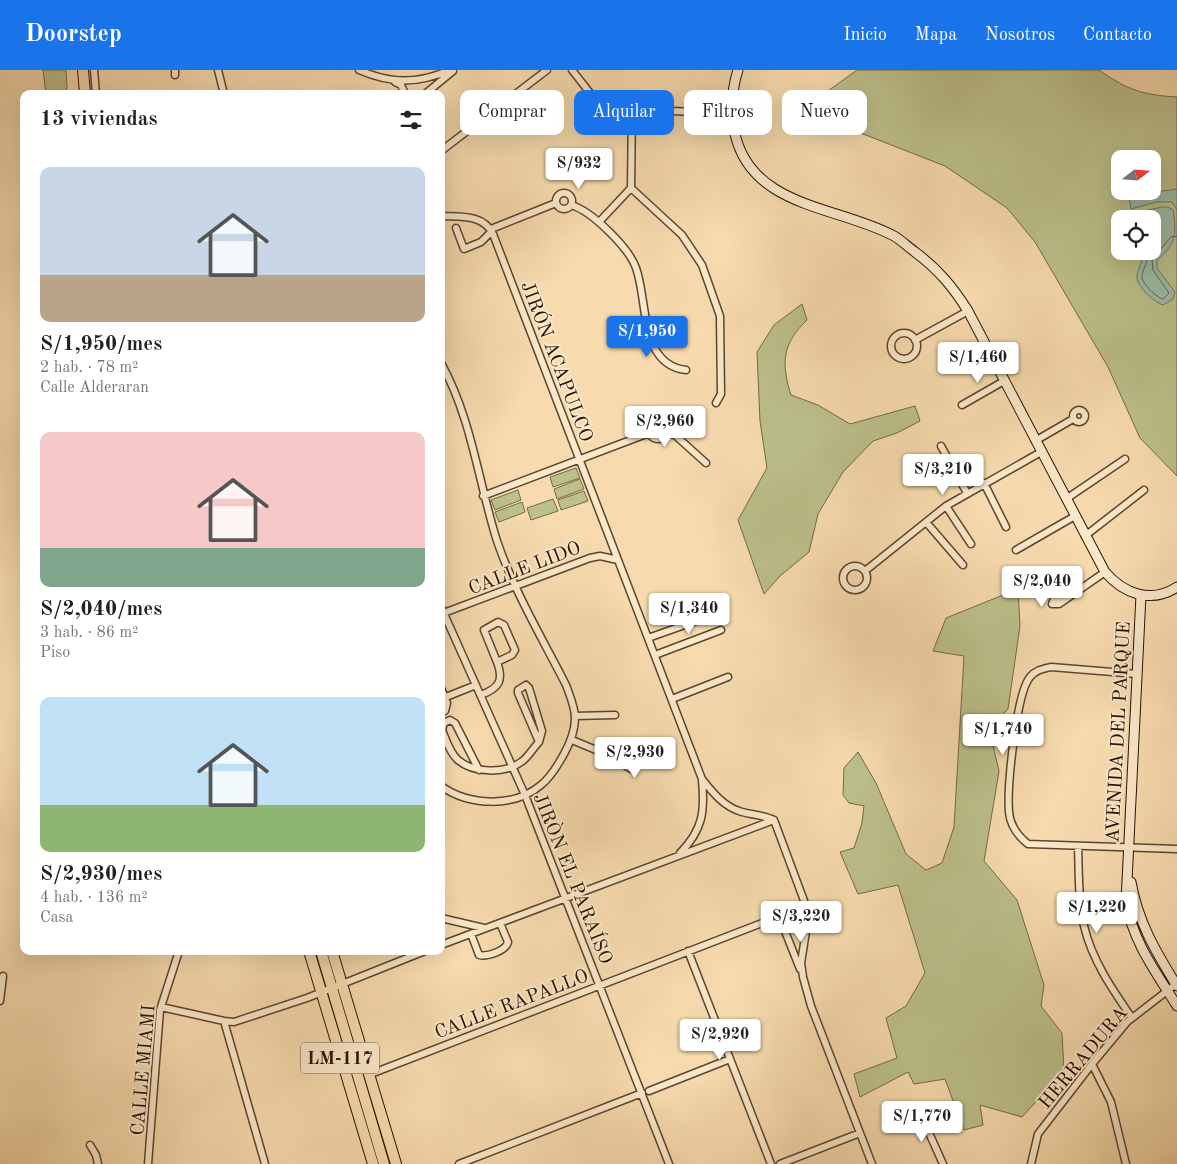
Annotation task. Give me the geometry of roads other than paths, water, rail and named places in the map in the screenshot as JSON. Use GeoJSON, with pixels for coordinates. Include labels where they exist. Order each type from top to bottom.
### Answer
{"type":"FeatureCollection","features":[{"type":"Feature","properties":{"kind":"main road"},"geometry":{"type":"LineString","coordinates":[[83,70],[85,90]]}},
{"type":"Feature","properties":{"kind":"main road","name":"LM-117"},"geometry":{"type":"LineString","coordinates":[[310,955],[373,1164]]}},
{"type":"Feature","properties":{"kind":"main road","name":"LM-117"},"geometry":{"type":"LineString","coordinates":[[322,955],[384,1164]]}},
{"type":"Feature","properties":{"kind":"main road","name":"LM-117"},"geometry":{"type":"LineString","coordinates":[[333,955],[396,1164]]}},
{"type":"Feature","properties":{"kind":"street"},"geometry":{"type":"LineString","coordinates":[[94,70],[96,90]]}},
{"type":"Feature","properties":{"kind":"street"},"geometry":{"type":"LineString","coordinates":[[218,70],[223,90]]}},
{"type":"Feature","properties":{"kind":"street"},"geometry":{"type":"LineString","coordinates":[[359,70],[394,81],[415,81],[433,78],[450,70]]}},
{"type":"Feature","properties":{"kind":"street"},"geometry":{"type":"LineString","coordinates":[[430,90],[454,70]]}},
{"type":"Feature","properties":{"kind":"street"},"geometry":{"type":"LineString","coordinates":[[445,148],[546,70]]}},
{"type":"Feature","properties":{"kind":"street"},"geometry":{"type":"LineString","coordinates":[[572,70],[588,90]]}},
{"type":"Feature","properties":{"kind":"street"},"geometry":{"type":"LineString","coordinates":[[735,90],[738,70]]}},
{"type":"Feature","properties":{"kind":"street"},"geometry":{"type":"LineString","coordinates":[[394,81],[403,90]]}},
{"type":"Feature","properties":{"kind":"street"},"geometry":{"type":"LineString","coordinates":[[598,222],[631,188],[632,135]]}},
{"type":"Feature","properties":{"kind":"street"},"geometry":{"type":"LineString","coordinates":[[736,135],[738,144],[757,176],[783,194],[895,236],[935,267],[955,289],[968,311],[1105,572],[1114,583],[1128,592],[1141,596],[1157,596],[1177,587]]}},
{"type":"Feature","properties":{"kind":"street"},"geometry":{"type":"LineString","coordinates":[[631,188],[682,235],[702,265],[720,316],[721,394],[716,403]]}},
{"type":"Feature","properties":{"kind":"street"},"geometry":{"type":"LineString","coordinates":[[556,203],[557,197],[565,193],[572,199],[571,205]]}},
{"type":"Feature","properties":{"kind":"street"},"geometry":{"type":"LineString","coordinates":[[556,203],[563,209],[571,205]]}},
{"type":"Feature","properties":{"kind":"street"},"geometry":{"type":"LineString","coordinates":[[456,228],[464,249],[481,242],[491,230],[556,203]]}},
{"type":"Feature","properties":{"kind":"street"},"geometry":{"type":"LineString","coordinates":[[571,205],[598,222],[610,233],[635,266],[649,335],[656,354],[671,365],[686,370]]}},
{"type":"Feature","properties":{"kind":"street"},"geometry":{"type":"LineString","coordinates":[[445,216],[478,219],[491,230]]}},
{"type":"Feature","properties":{"kind":"street","name":"JIRÓN ACAPULCO"},"geometry":{"type":"LineString","coordinates":[[491,230],[702,779],[714,795],[726,804],[740,811],[774,820]]}},
{"type":"Feature","properties":{"kind":"street"},"geometry":{"type":"LineString","coordinates":[[915,340],[968,311]]}},
{"type":"Feature","properties":{"kind":"street"},"geometry":{"type":"LineString","coordinates":[[905,333],[915,340],[917,348],[909,358],[900,358],[894,353],[892,341],[898,335],[905,333]]}},
{"type":"Feature","properties":{"kind":"street"},"geometry":{"type":"LineString","coordinates":[[445,371],[462,406],[484,496],[502,553],[515,586],[566,685],[575,716],[572,740],[558,764],[542,785],[525,795],[505,800],[480,801],[465,798],[445,789]]}},
{"type":"Feature","properties":{"kind":"street"},"geometry":{"type":"LineString","coordinates":[[962,405],[1004,381]]}},
{"type":"Feature","properties":{"kind":"street"},"geometry":{"type":"LineString","coordinates":[[1035,441],[1074,419]]}},
{"type":"Feature","properties":{"kind":"street"},"geometry":{"type":"LineString","coordinates":[[658,421],[665,424],[666,432],[664,437],[658,439],[649,433],[650,425],[658,421]]}},
{"type":"Feature","properties":{"kind":"street"},"geometry":{"type":"LineString","coordinates":[[666,432],[676,436],[706,463]]}},
{"type":"Feature","properties":{"kind":"street"},"geometry":{"type":"LineString","coordinates":[[484,496],[649,433]]}},
{"type":"Feature","properties":{"kind":"street"},"geometry":{"type":"LineString","coordinates":[[941,446],[967,493]]}},
{"type":"Feature","properties":{"kind":"street"},"geometry":{"type":"LineString","coordinates":[[865,571],[946,506],[1041,452]]}},
{"type":"Feature","properties":{"kind":"street"},"geometry":{"type":"LineString","coordinates":[[1066,499],[1125,459]]}},
{"type":"Feature","properties":{"kind":"street"},"geometry":{"type":"LineString","coordinates":[[984,483],[1006,527]]}},
{"type":"Feature","properties":{"kind":"street"},"geometry":{"type":"LineString","coordinates":[[1085,536],[1144,490]]}},
{"type":"Feature","properties":{"kind":"street"},"geometry":{"type":"LineString","coordinates":[[946,506],[971,544]]}},
{"type":"Feature","properties":{"kind":"street"},"geometry":{"type":"LineString","coordinates":[[1016,550],[1075,516]]}},
{"type":"Feature","properties":{"kind":"street"},"geometry":{"type":"LineString","coordinates":[[926,522],[963,565]]}},
{"type":"Feature","properties":{"kind":"street","name":"CALLE LIDO"},"geometry":{"type":"LineString","coordinates":[[445,611],[594,557],[618,560]]}},
{"type":"Feature","properties":{"kind":"street"},"geometry":{"type":"LineString","coordinates":[[1069,597],[1105,572]]}},
{"type":"Feature","properties":{"kind":"street","name":"AVENIDA DEL PARQUE"},"geometry":{"type":"LineString","coordinates":[[1141,596],[1127,848],[1126,902],[1130,924],[1143,951],[1177,1006]]}},
{"type":"Feature","properties":{"kind":"street"},"geometry":{"type":"LineString","coordinates":[[648,638],[713,614]]}},
{"type":"Feature","properties":{"kind":"street","name":"JIRÒN EL PARAÍSO"},"geometry":{"type":"LineString","coordinates":[[445,618],[525,795],[669,1164]]}},
{"type":"Feature","properties":{"kind":"street"},"geometry":{"type":"LineString","coordinates":[[481,695],[496,689],[500,684],[500,672],[484,630],[501,622],[515,650],[512,656],[497,662]]}},
{"type":"Feature","properties":{"kind":"street"},"geometry":{"type":"LineString","coordinates":[[655,655],[721,630]]}},
{"type":"Feature","properties":{"kind":"street"},"geometry":{"type":"LineString","coordinates":[[1137,674],[1051,667],[1040,669],[1031,676],[1023,688],[1015,730],[1009,812],[1014,827],[1020,837],[1028,844],[1177,849]]}},
{"type":"Feature","properties":{"kind":"street"},"geometry":{"type":"LineString","coordinates":[[672,700],[728,677]]}},
{"type":"Feature","properties":{"kind":"street"},"geometry":{"type":"LineString","coordinates":[[445,709],[447,708],[446,697],[476,684]]}},
{"type":"Feature","properties":{"kind":"street"},"geometry":{"type":"LineString","coordinates":[[445,737],[453,754],[463,764],[479,770],[513,766],[520,763],[538,742],[542,731],[529,688],[526,685],[518,690],[518,693],[538,742]]}},
{"type":"Feature","properties":{"kind":"street"},"geometry":{"type":"LineString","coordinates":[[575,716],[615,715]]}},
{"type":"Feature","properties":{"kind":"street"},"geometry":{"type":"LineString","coordinates":[[445,722],[450,720],[456,723],[479,770]]}},
{"type":"Feature","properties":{"kind":"street"},"geometry":{"type":"LineString","coordinates":[[572,740],[608,755]]}},
{"type":"Feature","properties":{"kind":"street","name":"JIRÓN ACAPULCO"},"geometry":{"type":"LineString","coordinates":[[677,856],[691,842],[700,823],[704,806],[702,779]]}},
{"type":"Feature","properties":{"kind":"street"},"geometry":{"type":"LineString","coordinates":[[445,944],[774,820],[806,906],[808,918],[801,963],[803,977]]}},
{"type":"Feature","properties":{"kind":"street"},"geometry":{"type":"LineString","coordinates":[[1078,846],[1081,908],[1088,941],[1110,985],[1132,1018]]}},
{"type":"Feature","properties":{"kind":"street","name":"AVENIDA DEL PARQUE"},"geometry":{"type":"LineString","coordinates":[[1128,870],[1133,897],[1146,933],[1176,985]]}},
{"type":"Feature","properties":{"kind":"street","name":"CALLE RAPALLO"},"geometry":{"type":"LineString","coordinates":[[368,1075],[806,906]]}},
{"type":"Feature","properties":{"kind":"street"},"geometry":{"type":"LineString","coordinates":[[779,916],[803,977],[811,1006],[872,1164]]}},
{"type":"Feature","properties":{"kind":"street"},"geometry":{"type":"LineString","coordinates":[[445,919],[484,928]]}},
{"type":"Feature","properties":{"kind":"street"},"geometry":{"type":"LineString","coordinates":[[471,934],[479,955],[486,955],[504,948],[508,942],[500,922]]}},
{"type":"Feature","properties":{"kind":"street"},"geometry":{"type":"LineString","coordinates":[[688,951],[771,1164]]}},
{"type":"Feature","properties":{"kind":"street","name":"CALLE MIAMI"},"geometry":{"type":"LineString","coordinates":[[148,1164],[161,1007],[178,955]]}},
{"type":"Feature","properties":{"kind":"street"},"geometry":{"type":"LineString","coordinates":[[161,1007],[224,1021],[238,1021],[321,992],[415,955]]}},
{"type":"Feature","properties":{"kind":"street"},"geometry":{"type":"LineString","coordinates":[[0,1001],[4,976]]}},
{"type":"Feature","properties":{"kind":"street","name":"HERRADURA"},"geometry":{"type":"LineString","coordinates":[[1031,1164],[1038,1134],[1092,1064],[1132,1018],[1176,985]]}},
{"type":"Feature","properties":{"kind":"street"},"geometry":{"type":"LineString","coordinates":[[224,1021],[264,1164]]}},
{"type":"Feature","properties":{"kind":"street"},"geometry":{"type":"LineString","coordinates":[[649,1091],[730,1059]]}},
{"type":"Feature","properties":{"kind":"street"},"geometry":{"type":"LineString","coordinates":[[1092,1064],[1111,1102],[1126,1164]]}},
{"type":"Feature","properties":{"kind":"street"},"geometry":{"type":"LineString","coordinates":[[459,1164],[642,1093]]}},
{"type":"Feature","properties":{"kind":"street"},"geometry":{"type":"LineString","coordinates":[[921,1114],[943,1164]]}},
{"type":"Feature","properties":{"kind":"street"},"geometry":{"type":"LineString","coordinates":[[780,1164],[860,1133]]}},
{"type":"Feature","properties":{"kind":"street"},"geometry":{"type":"LineString","coordinates":[[90,1145],[96,1155],[98,1164]]}},
{"type":"Feature","properties":{"kind":"water"},"geometry":{"type":"Polygon","coordinates":[[[1177,189],[1177,210],[1172,202],[1156,202],[1131,209],[1130,200],[1161,200],[1161,191],[1177,189]]]}},
{"type":"Feature","properties":{"kind":"water"},"geometry":{"type":"Polygon","coordinates":[[[1168,207],[1173,210],[1174,238],[1168,249],[1161,256],[1161,210],[1148,210],[1168,207]]]}},
{"type":"Feature","properties":{"kind":"water"},"geometry":{"type":"Polygon","coordinates":[[[1142,260],[1157,260],[1157,268],[1175,292],[1173,299],[1163,305],[1155,301],[1139,284],[1137,274],[1142,260]]]}}]}
